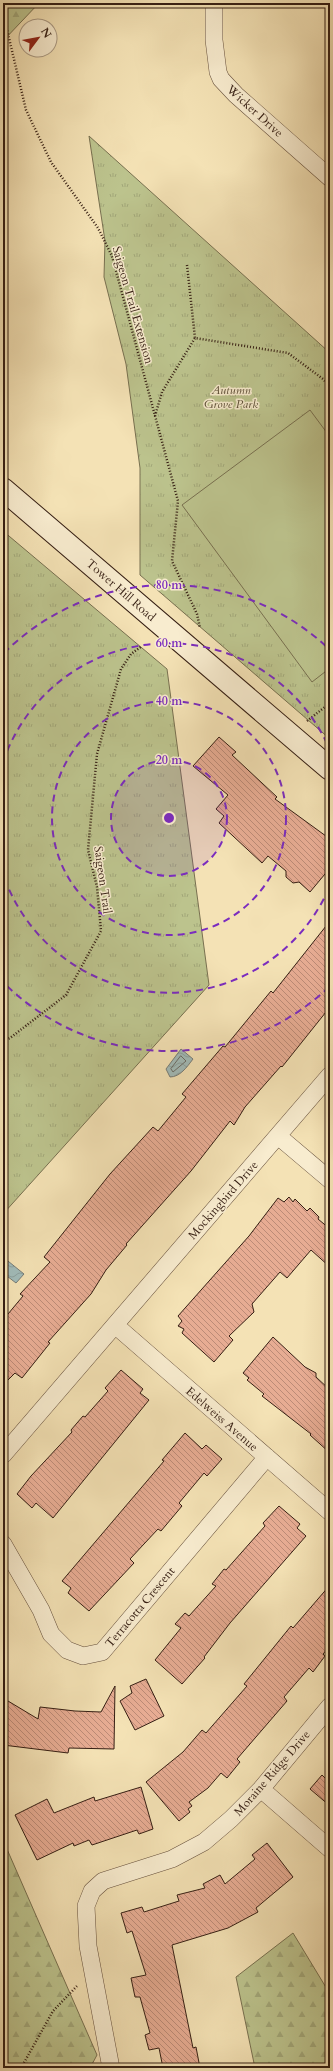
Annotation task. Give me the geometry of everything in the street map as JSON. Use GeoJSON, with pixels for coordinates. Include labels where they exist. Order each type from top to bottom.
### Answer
{"type":"FeatureCollection","features":[{"type":"Feature","properties":{"kind":"street","name":"Wicker Drive"},"geometry":{"type":"LineString","coordinates":[[214,3],[214,40],[218,72],[221,79],[236,95],[330,178]]}},
{"type":"Feature","properties":{"kind":"street","name":"Tower Hill Road"},"geometry":{"type":"LineString","coordinates":[[3,489],[330,769]]}},
{"type":"Feature","properties":{"kind":"street","name":"Mockingbird Drive"},"geometry":{"type":"LineString","coordinates":[[115,1325],[330,1074]]}},
{"type":"Feature","properties":{"kind":"street"},"geometry":{"type":"LineString","coordinates":[[278,1136],[330,1180]]}},
{"type":"Feature","properties":{"kind":"street"},"geometry":{"type":"LineString","coordinates":[[3,1455],[115,1325]]}},
{"type":"Feature","properties":{"kind":"street","name":"Edelweiss Avenue"},"geometry":{"type":"LineString","coordinates":[[115,1325],[330,1512]]}},
{"type":"Feature","properties":{"kind":"street","name":"Terracotta Crescent"},"geometry":{"type":"LineString","coordinates":[[3,1544],[41,1610],[51,1634],[67,1650],[83,1656],[102,1652],[267,1457]]}},
{"type":"Feature","properties":{"kind":"street","name":"Moraine Ridge Drive"},"geometry":{"type":"LineString","coordinates":[[111,2068],[88,1946],[86,1906],[92,1891],[103,1881],[172,1859],[204,1842],[231,1820],[261,1789],[330,1706]]}},
{"type":"Feature","properties":{"kind":"street"},"geometry":{"type":"LineString","coordinates":[[261,1789],[330,1849]]}},
{"type":"Feature","properties":{"kind":"path","name":"Saigeon Trail Extension"},"geometry":{"type":"LineString","coordinates":[[3,7],[4,17],[26,110],[51,162],[98,228],[112,256],[178,501],[172,561],[198,614],[200,628]]}},
{"type":"Feature","properties":{"kind":"path"},"geometry":{"type":"LineString","coordinates":[[155,416],[162,392],[195,338],[187,265]]}},
{"type":"Feature","properties":{"kind":"path"},"geometry":{"type":"LineString","coordinates":[[195,338],[288,353],[323,379],[330,387]]}},
{"type":"Feature","properties":{"kind":"path","name":"Saigeon Trail"},"geometry":{"type":"LineString","coordinates":[[3,1040],[10,1038],[66,995],[101,931],[97,887],[88,850],[97,754],[121,669],[131,654],[142,646]]}},
{"type":"Feature","properties":{"kind":"path"},"geometry":{"type":"LineString","coordinates":[[307,721],[330,703]]}},
{"type":"Feature","properties":{"kind":"path"},"geometry":{"type":"LineString","coordinates":[[21,2068],[54,2010],[93,1970]]}},
{"type":"Feature","properties":{"kind":"green space"},"geometry":{"type":"Polygon","coordinates":[[[3,3],[39,3],[25,18],[18,18],[18,25],[3,41],[3,3]]]}},
{"type":"Feature","properties":{"kind":"green space","name":"Autumn Grove Park"},"geometry":{"type":"Polygon","coordinates":[[[89,136],[330,353],[330,739],[140,575],[140,468],[126,364],[104,277],[105,241],[89,136]]]}},
{"type":"Feature","properties":{"kind":"green space"},"geometry":{"type":"Polygon","coordinates":[[[310,410],[330,437],[330,668],[312,682],[182,505],[310,410]]]}},
{"type":"Feature","properties":{"kind":"green space"},"geometry":{"type":"Polygon","coordinates":[[[3,531],[167,669],[209,985],[3,1214],[3,531]]]}},
{"type":"Feature","properties":{"kind":"green space"},"geometry":{"type":"Polygon","coordinates":[[[3,1840],[97,2055],[90,2068],[3,2068],[3,1840]]]}},
{"type":"Feature","properties":{"kind":"green space"},"geometry":{"type":"Polygon","coordinates":[[[293,1933],[330,1994],[330,2068],[255,2068],[236,1977],[293,1933]]]}},
{"type":"Feature","properties":{"kind":"water"},"geometry":{"type":"Polygon","coordinates":[[[181,1049],[193,1059],[180,1073],[174,1077],[170,1077],[166,1069],[181,1049]]]}},
{"type":"Feature","properties":{"kind":"water"},"geometry":{"type":"Polygon","coordinates":[[[3,1257],[24,1274],[16,1283],[3,1273],[3,1257]]]}},
{"type":"Feature","properties":{"kind":"building"},"geometry":{"type":"Polygon","coordinates":[[[219,737],[236,752],[232,755],[277,797],[275,799],[330,839],[330,868],[310,892],[299,882],[293,883],[286,877],[286,871],[268,856],[262,863],[219,823],[224,816],[216,809],[228,795],[193,766],[219,737]]]}},
{"type":"Feature","properties":{"kind":"building"},"geometry":{"type":"Polygon","coordinates":[[[330,921],[330,1007],[282,1067],[281,1066],[245,1107],[234,1125],[230,1121],[191,1171],[126,1244],[127,1245],[106,1270],[91,1294],[48,1342],[50,1343],[22,1378],[15,1373],[3,1385],[3,1320],[23,1296],[20,1294],[50,1262],[44,1257],[110,1174],[153,1127],[158,1131],[186,1097],[182,1094],[223,1046],[225,1047],[271,991],[273,993],[330,921]]]}},
{"type":"Feature","properties":{"kind":"building"},"geometry":{"type":"Polygon","coordinates":[[[289,1197],[293,1202],[295,1199],[307,1211],[310,1208],[319,1217],[318,1219],[330,1229],[330,1267],[311,1250],[287,1278],[280,1272],[252,1304],[254,1312],[229,1336],[233,1340],[214,1362],[182,1333],[184,1329],[178,1326],[182,1321],[178,1316],[249,1236],[278,1198],[284,1202],[289,1197]]]}},
{"type":"Feature","properties":{"kind":"building"},"geometry":{"type":"Polygon","coordinates":[[[273,1337],[305,1367],[316,1373],[316,1377],[330,1390],[330,1453],[310,1435],[311,1434],[262,1396],[264,1394],[247,1380],[249,1378],[243,1373],[273,1337]]]}},
{"type":"Feature","properties":{"kind":"building"},"geometry":{"type":"Polygon","coordinates":[[[121,1370],[143,1389],[140,1393],[149,1400],[53,1518],[36,1503],[32,1508],[17,1494],[31,1476],[72,1432],[71,1430],[83,1416],[85,1417],[108,1391],[105,1388],[121,1370]]]}},
{"type":"Feature","properties":{"kind":"building"},"geometry":{"type":"Polygon","coordinates":[[[185,1433],[202,1449],[206,1445],[222,1459],[207,1476],[204,1473],[179,1503],[182,1506],[161,1531],[158,1529],[130,1559],[134,1563],[89,1611],[68,1593],[71,1588],[62,1581],[164,1461],[162,1460],[185,1433]]]}},
{"type":"Feature","properties":{"kind":"building"},"geometry":{"type":"Polygon","coordinates":[[[279,1506],[300,1524],[297,1528],[306,1536],[230,1623],[204,1657],[205,1658],[182,1684],[155,1660],[181,1628],[175,1624],[185,1613],[189,1616],[216,1586],[212,1584],[224,1569],[226,1570],[265,1526],[263,1523],[279,1506]]]}},
{"type":"Feature","properties":{"kind":"building"},"geometry":{"type":"Polygon","coordinates":[[[330,1585],[330,1646],[323,1654],[325,1656],[313,1672],[309,1668],[284,1697],[287,1701],[237,1759],[240,1762],[227,1778],[221,1773],[208,1788],[189,1802],[192,1806],[188,1809],[190,1812],[179,1821],[146,1782],[183,1752],[202,1730],[206,1733],[247,1686],[244,1684],[291,1626],[293,1628],[330,1585]]]}},
{"type":"Feature","properties":{"kind":"building"},"geometry":{"type":"Polygon","coordinates":[[[146,1679],[164,1716],[135,1730],[120,1701],[132,1693],[130,1686],[146,1679]]]}},
{"type":"Feature","properties":{"kind":"building"},"geometry":{"type":"Polygon","coordinates":[[[115,1686],[114,1749],[69,1748],[68,1753],[3,1745],[3,1698],[38,1719],[40,1707],[101,1712],[115,1686]]]}},
{"type":"Feature","properties":{"kind":"building"},"geometry":{"type":"Polygon","coordinates":[[[322,1775],[330,1783],[330,1806],[310,1789],[322,1775]]]}},
{"type":"Feature","properties":{"kind":"building"},"geometry":{"type":"Polygon","coordinates":[[[141,1787],[153,1829],[139,1834],[137,1830],[92,1845],[89,1840],[74,1846],[73,1843],[37,1860],[15,1815],[47,1799],[54,1813],[94,1797],[95,1801],[141,1787]]]}},
{"type":"Feature","properties":{"kind":"building"},"geometry":{"type":"Polygon","coordinates":[[[267,1843],[293,1877],[256,1908],[258,1912],[228,1928],[172,1945],[193,2048],[196,2047],[200,2068],[163,2068],[159,2048],[149,2050],[145,2035],[150,2033],[140,1997],[135,1997],[131,1978],[146,1975],[132,1931],[127,1933],[121,1913],[142,1907],[144,1912],[179,1901],[177,1895],[205,1888],[203,1884],[220,1875],[225,1884],[255,1859],[252,1855],[267,1843]]]}}]}
